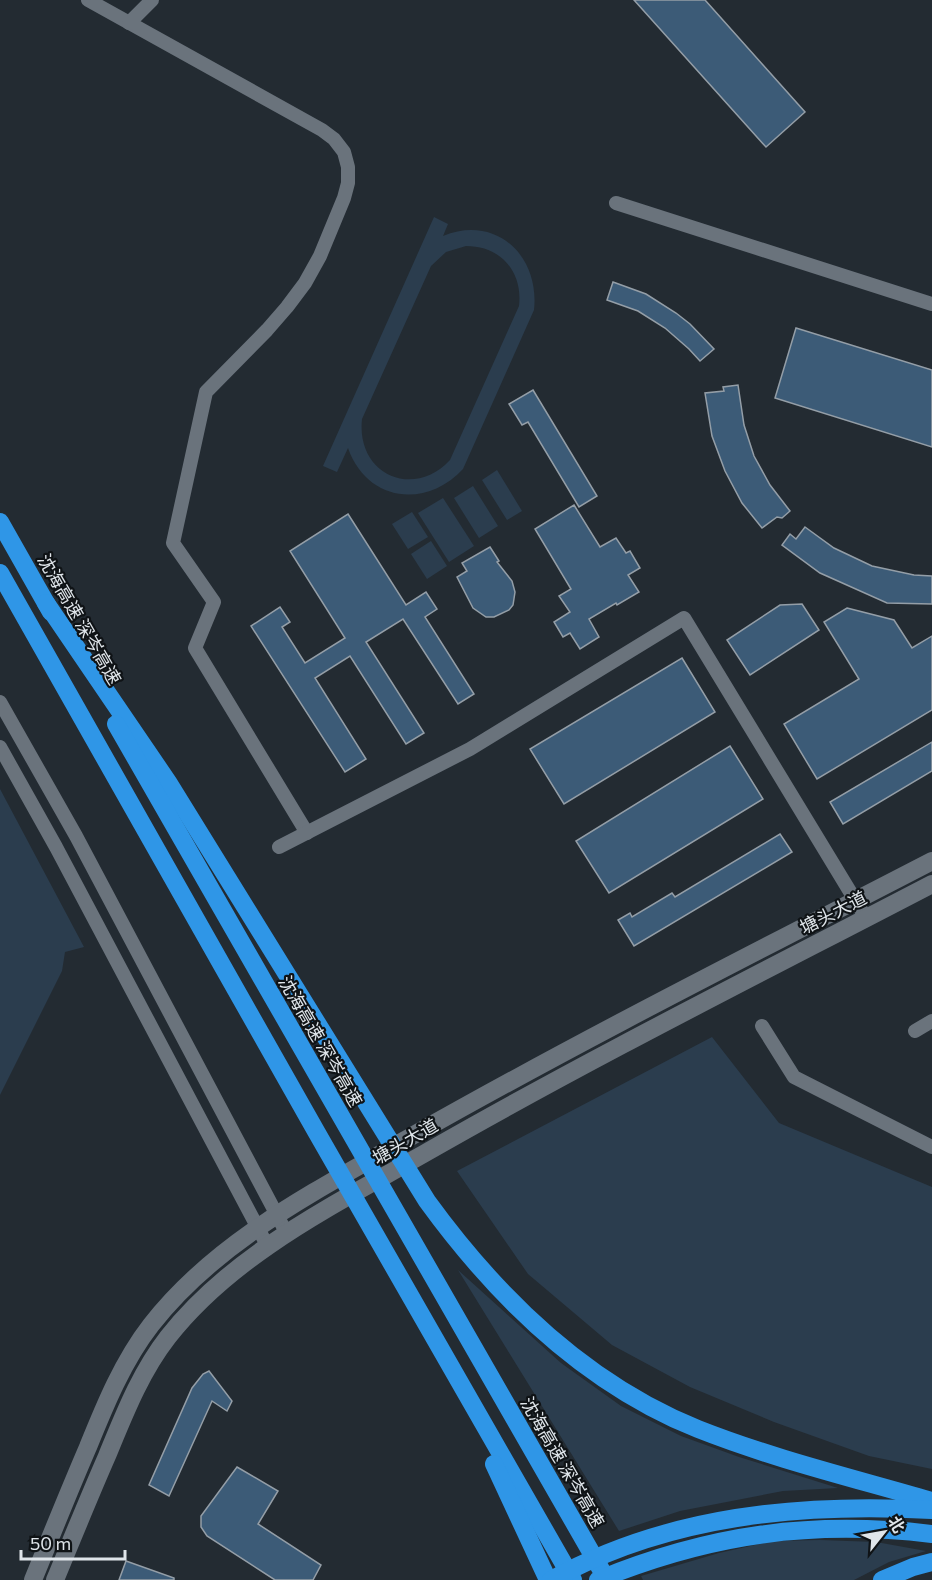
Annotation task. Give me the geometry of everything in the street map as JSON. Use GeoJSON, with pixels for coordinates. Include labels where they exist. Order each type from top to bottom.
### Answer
{"type":"FeatureCollection","features":[{"type":"Feature","properties":{"kind":"highway","name":"沈海高速 深岑高速"},"geometry":{"type":"LineString","coordinates":[[0,522],[607,1580]]}},
{"type":"Feature","properties":{"kind":"highway"},"geometry":{"type":"LineString","coordinates":[[0,573],[444,1355],[533,1528],[549,1580],[633,1544],[720,1520],[774,1512],[834,1507],[932,1510]]}},
{"type":"Feature","properties":{"kind":"highway"},"geometry":{"type":"LineString","coordinates":[[46,603],[168,782],[427,1201],[487,1276],[529,1319],[573,1356],[621,1389],[695,1428],[807,1467],[932,1501]]}},
{"type":"Feature","properties":{"kind":"highway"},"geometry":{"type":"LineString","coordinates":[[533,1528],[573,1580]]}},
{"type":"Feature","properties":{"kind":"highway"},"geometry":{"type":"LineString","coordinates":[[598,1580],[642,1562],[690,1548],[767,1533],[842,1528],[932,1534]]}},
{"type":"Feature","properties":{"kind":"highway"},"geometry":{"type":"LineString","coordinates":[[882,1580],[932,1562]]}},
{"type":"Feature","properties":{"kind":"main road","name":"塘头大道"},"geometry":{"type":"LineString","coordinates":[[33,1580],[108,1398],[133,1352],[150,1326],[178,1293],[210,1264],[277,1216],[508,1082],[932,861]]}},
{"type":"Feature","properties":{"kind":"main road","name":"塘头大道"},"geometry":{"type":"LineString","coordinates":[[55,1580],[127,1407],[145,1372],[167,1339],[193,1308],[223,1280],[287,1234],[334,1205],[508,1105],[932,884]]}},
{"type":"Feature","properties":{"kind":"street"},"geometry":{"type":"LineString","coordinates":[[88,0],[322,130],[334,139],[344,152],[348,167],[348,183],[344,198],[320,256],[305,283],[267,330],[206,392],[173,543],[213,602],[195,648],[307,833]]}},
{"type":"Feature","properties":{"kind":"street"},"geometry":{"type":"LineString","coordinates":[[129,23],[152,0]]}},
{"type":"Feature","properties":{"kind":"street"},"geometry":{"type":"LineString","coordinates":[[616,203],[932,304]]}},
{"type":"Feature","properties":{"kind":"street"},"geometry":{"type":"LineString","coordinates":[[279,847],[470,748],[684,618],[866,918]]}},
{"type":"Feature","properties":{"kind":"street"},"geometry":{"type":"LineString","coordinates":[[0,702],[76,836],[287,1234]]}},
{"type":"Feature","properties":{"kind":"street"},"geometry":{"type":"LineString","coordinates":[[0,747],[56,847],[268,1247]]}},
{"type":"Feature","properties":{"kind":"street"},"geometry":{"type":"LineString","coordinates":[[915,1031],[932,1021]]}},
{"type":"Feature","properties":{"kind":"street"},"geometry":{"type":"LineString","coordinates":[[762,1026],[794,1077],[932,1146]]}},
{"type":"Feature","properties":{"kind":"shaded area"},"geometry":{"type":"Polygon","coordinates":[[[434,217],[448,224],[443,236],[462,231],[480,231],[497,236],[511,245],[522,257],[530,273],[534,290],[534,310],[463,469],[448,482],[432,490],[415,494],[399,494],[383,489],[369,480],[357,466],[348,448],[337,472],[323,466],[434,217]],[[466,246],[446,252],[431,266],[362,419],[363,438],[368,454],[377,467],[390,475],[404,479],[420,478],[435,472],[450,460],[519,306],[517,282],[507,263],[490,251],[466,246]]]}},
{"type":"Feature","properties":{"kind":"shaded area"},"geometry":{"type":"Polygon","coordinates":[[[497,470],[522,511],[507,520],[482,480],[497,470]]]}},
{"type":"Feature","properties":{"kind":"shaded area"},"geometry":{"type":"Polygon","coordinates":[[[473,486],[498,526],[479,538],[454,498],[473,486]]]}},
{"type":"Feature","properties":{"kind":"shaded area"},"geometry":{"type":"Polygon","coordinates":[[[443,498],[474,546],[449,562],[418,513],[443,498]]]}},
{"type":"Feature","properties":{"kind":"shaded area"},"geometry":{"type":"Polygon","coordinates":[[[412,512],[428,537],[408,549],[392,524],[412,512]]]}},
{"type":"Feature","properties":{"kind":"shaded area"},"geometry":{"type":"Polygon","coordinates":[[[431,541],[447,566],[427,579],[411,554],[431,541]]]}},
{"type":"Feature","properties":{"kind":"shaded area"},"geometry":{"type":"Polygon","coordinates":[[[0,789],[84,947],[65,952],[62,971],[0,1095],[0,789]]]}},
{"type":"Feature","properties":{"kind":"shaded area"},"geometry":{"type":"Polygon","coordinates":[[[712,1037],[779,1123],[932,1187],[932,1469],[869,1456],[774,1422],[690,1387],[612,1345],[528,1274],[457,1171],[712,1037]]]}},
{"type":"Feature","properties":{"kind":"shaded area"},"geometry":{"type":"Polygon","coordinates":[[[458,1270],[561,1363],[621,1406],[681,1436],[838,1488],[783,1491],[680,1511],[619,1531],[458,1270]]]}},
{"type":"Feature","properties":{"kind":"shaded area"},"geometry":{"type":"Polygon","coordinates":[[[773,1541],[876,1542],[926,1551],[889,1562],[854,1580],[643,1580],[641,1576],[719,1553],[773,1541]]]}},
{"type":"Feature","properties":{"kind":"building"},"geometry":{"type":"Polygon","coordinates":[[[634,0],[705,0],[805,112],[766,147],[634,0]]]}},
{"type":"Feature","properties":{"kind":"building"},"geometry":{"type":"Polygon","coordinates":[[[613,282],[646,294],[676,313],[714,349],[700,361],[665,328],[638,311],[607,300],[613,282]]]}},
{"type":"Feature","properties":{"kind":"building"},"geometry":{"type":"Polygon","coordinates":[[[796,328],[932,370],[932,447],[775,398],[796,328]]]}},
{"type":"Feature","properties":{"kind":"building"},"geometry":{"type":"Polygon","coordinates":[[[738,385],[744,425],[754,456],[770,485],[790,511],[782,518],[777,517],[762,528],[742,503],[725,471],[712,436],[705,393],[724,391],[723,387],[738,385]]]}},
{"type":"Feature","properties":{"kind":"building"},"geometry":{"type":"Polygon","coordinates":[[[533,390],[597,496],[579,507],[528,422],[522,425],[509,404],[533,390]]]}},
{"type":"Feature","properties":{"kind":"building"},"geometry":{"type":"Polygon","coordinates":[[[574,505],[600,547],[616,538],[626,553],[630,551],[640,568],[628,575],[639,592],[589,619],[599,637],[580,649],[570,633],[563,637],[554,622],[570,612],[559,596],[571,589],[535,529],[574,505]]]}},
{"type":"Feature","properties":{"kind":"building"},"geometry":{"type":"Polygon","coordinates":[[[348,514],[406,605],[426,592],[437,609],[425,617],[474,694],[458,704],[403,619],[366,642],[424,733],[406,744],[350,656],[315,678],[366,759],[345,772],[251,626],[280,607],[290,622],[282,627],[305,663],[345,638],[290,551],[348,514]]]}},
{"type":"Feature","properties":{"kind":"building"},"geometry":{"type":"Polygon","coordinates":[[[805,527],[834,548],[872,566],[914,575],[932,576],[932,604],[887,603],[820,573],[782,545],[790,534],[796,539],[805,527]]]}},
{"type":"Feature","properties":{"kind":"building"},"geometry":{"type":"Polygon","coordinates":[[[490,547],[499,561],[497,562],[512,581],[515,592],[513,605],[509,610],[494,617],[486,617],[473,608],[457,577],[467,571],[462,563],[490,547]]]}},
{"type":"Feature","properties":{"kind":"building"},"geometry":{"type":"Polygon","coordinates":[[[802,604],[819,630],[750,675],[727,640],[780,605],[802,604]]]}},
{"type":"Feature","properties":{"kind":"building"},"geometry":{"type":"Polygon","coordinates":[[[847,608],[894,620],[912,648],[932,636],[932,710],[817,779],[784,724],[859,679],[824,622],[847,608]]]}},
{"type":"Feature","properties":{"kind":"building"},"geometry":{"type":"Polygon","coordinates":[[[682,658],[715,712],[564,804],[530,749],[682,658]]]}},
{"type":"Feature","properties":{"kind":"building"},"geometry":{"type":"Polygon","coordinates":[[[932,742],[932,771],[843,824],[830,802],[932,742]]]}},
{"type":"Feature","properties":{"kind":"building"},"geometry":{"type":"Polygon","coordinates":[[[730,746],[763,799],[609,893],[576,841],[730,746]]]}},
{"type":"Feature","properties":{"kind":"building"},"geometry":{"type":"Polygon","coordinates":[[[780,834],[792,852],[634,946],[618,920],[630,913],[632,917],[672,893],[675,897],[780,834]]]}},
{"type":"Feature","properties":{"kind":"building"},"geometry":{"type":"Polygon","coordinates":[[[209,1371],[232,1401],[227,1411],[212,1401],[169,1496],[149,1485],[192,1388],[203,1374],[209,1371]]]}},
{"type":"Feature","properties":{"kind":"building"},"geometry":{"type":"Polygon","coordinates":[[[237,1467],[278,1491],[258,1524],[321,1565],[313,1580],[275,1580],[207,1536],[201,1527],[201,1516],[237,1467]]]}},
{"type":"Feature","properties":{"kind":"building"},"geometry":{"type":"Polygon","coordinates":[[[126,1561],[174,1578],[174,1580],[119,1580],[126,1561]]]}}]}
